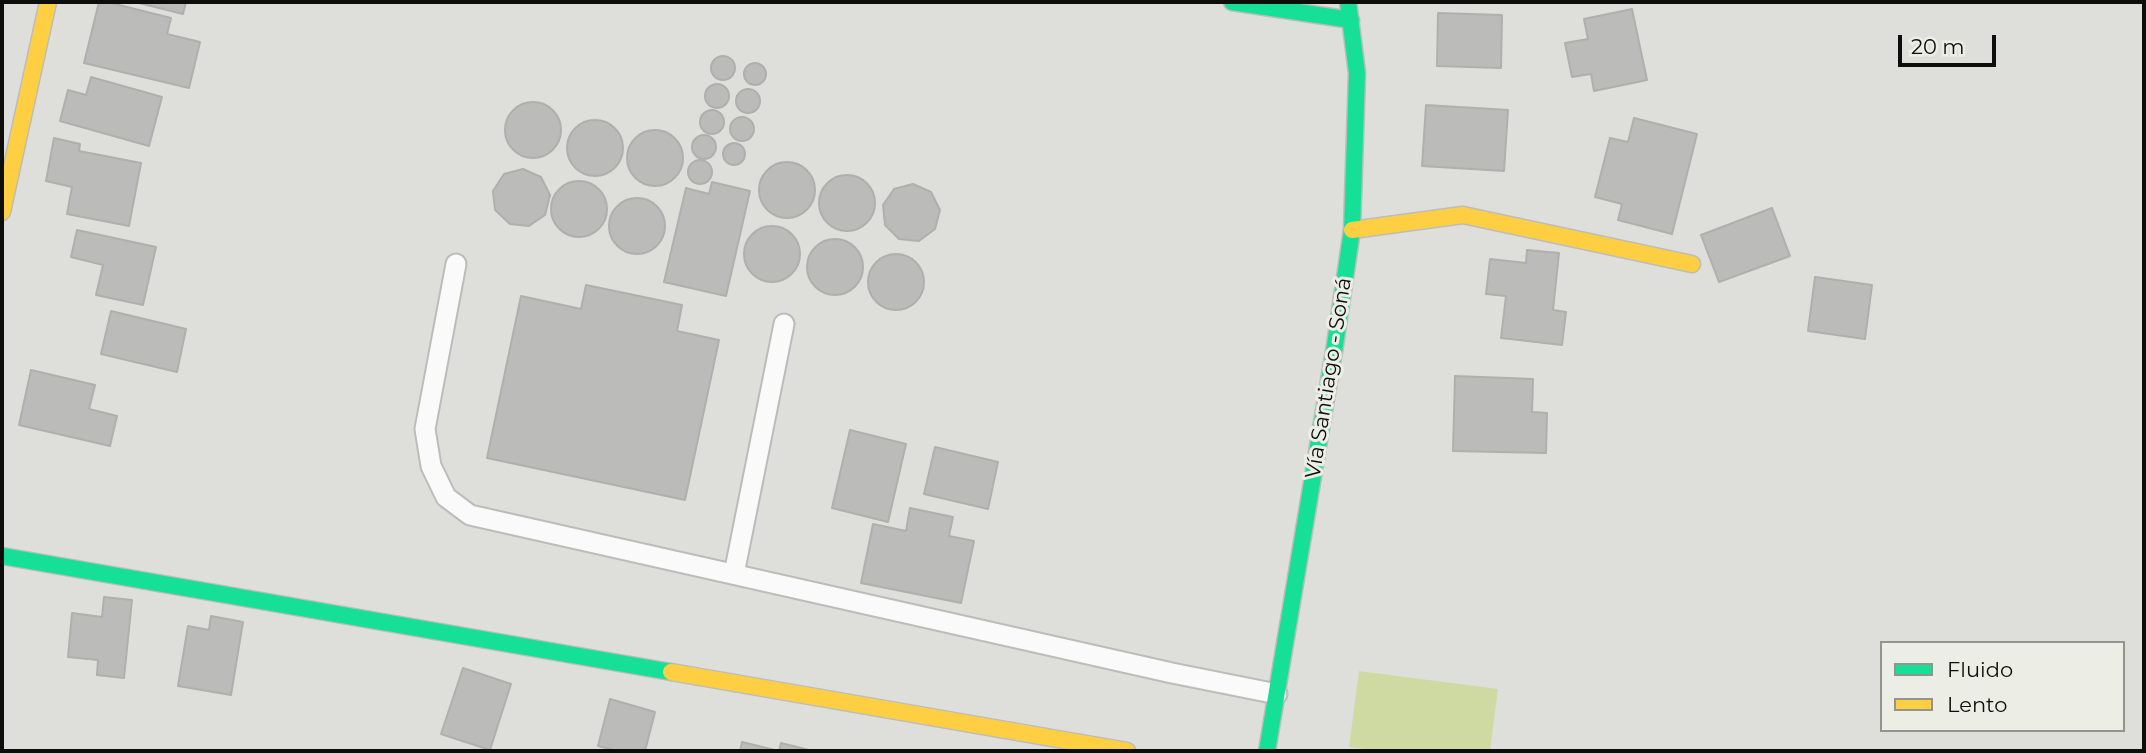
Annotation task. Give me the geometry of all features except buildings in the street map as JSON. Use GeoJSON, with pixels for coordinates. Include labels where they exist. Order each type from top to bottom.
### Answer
{"type":"FeatureCollection","features":[{"type":"Feature","properties":{"kind":"street"},"geometry":{"type":"LineString","coordinates":[[2,212],[48,2]]}},
{"type":"Feature","properties":{"kind":"street"},"geometry":{"type":"LineString","coordinates":[[1232,2],[1351,20]]}},
{"type":"Feature","properties":{"kind":"street","name":"Vía Santiago - Soná"},"geometry":{"type":"LineString","coordinates":[[1267,751],[1352,230],[1357,73],[1348,2]]}},
{"type":"Feature","properties":{"kind":"street"},"geometry":{"type":"LineString","coordinates":[[1352,230],[1463,215],[1692,264]]}},
{"type":"Feature","properties":{"kind":"street"},"geometry":{"type":"LineString","coordinates":[[2,556],[1127,751]]}},
{"type":"Feature","properties":{"kind":"lane"},"geometry":{"type":"LineString","coordinates":[[456,264],[425,429],[431,466],[446,497],[471,515],[1172,673],[1277,694]]}},
{"type":"Feature","properties":{"kind":"lane"},"geometry":{"type":"LineString","coordinates":[[734,574],[785,324]]}},
{"type":"Feature","properties":{"kind":"green space"},"geometry":{"type":"Polygon","coordinates":[[[1359,671],[1498,689],[1490,751],[1381,751],[1349,747],[1359,671]]]}},
{"type":"Feature","properties":{"kind":"traffic: fast"},"geometry":{"type":"LineString","coordinates":[[1232,2],[1351,20]]}},
{"type":"Feature","properties":{"kind":"traffic: fast"},"geometry":{"type":"LineString","coordinates":[[1267,751],[1352,230],[1357,73],[1348,2]]}},
{"type":"Feature","properties":{"kind":"traffic: fast"},"geometry":{"type":"LineString","coordinates":[[2,556],[671,672]]}},
{"type":"Feature","properties":{"kind":"traffic: slow"},"geometry":{"type":"LineString","coordinates":[[2,212],[48,2]]}},
{"type":"Feature","properties":{"kind":"traffic: slow"},"geometry":{"type":"LineString","coordinates":[[1352,230],[1463,215],[1692,264]]}},
{"type":"Feature","properties":{"kind":"traffic: slow"},"geometry":{"type":"LineString","coordinates":[[671,672],[1127,751]]}}]}
